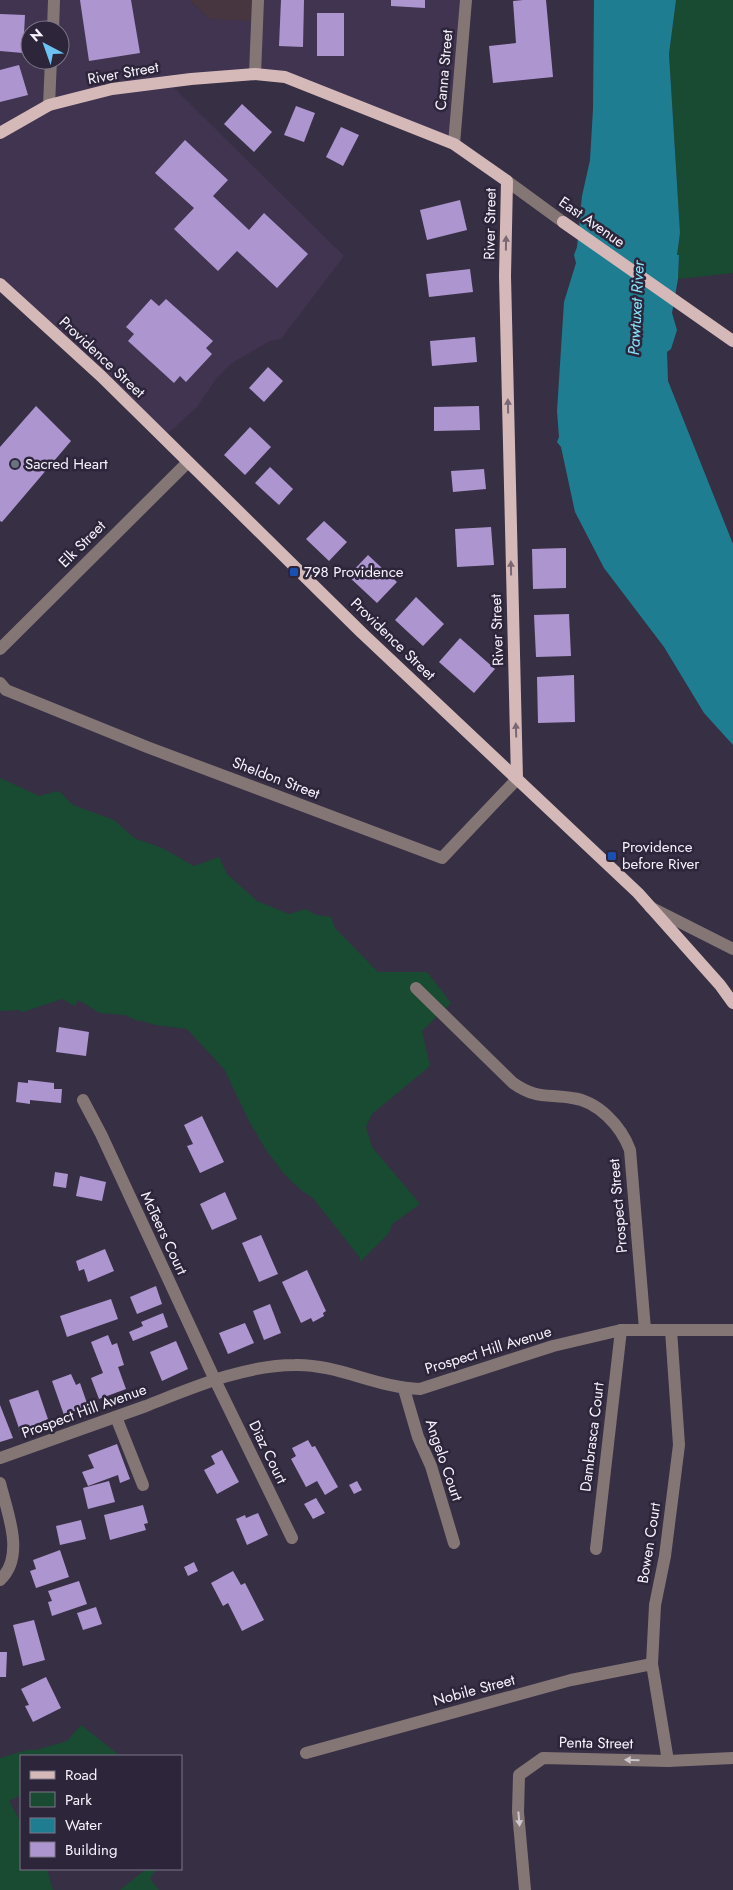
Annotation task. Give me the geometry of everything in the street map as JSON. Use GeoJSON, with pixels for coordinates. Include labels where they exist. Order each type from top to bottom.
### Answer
{"type":"FeatureCollection","features":[{"type":"Feature","properties":{"kind":"main road","name":"River Street"},"geometry":{"type":"LineString","coordinates":[[0,133],[49,105],[112,89],[191,79],[255,74],[285,77],[294,80],[454,144],[507,181],[505,276],[518,779]]}},
{"type":"Feature","properties":{"kind":"main road","name":"East Avenue"},"geometry":{"type":"LineString","coordinates":[[563,222],[733,341]]}},
{"type":"Feature","properties":{"kind":"main road","name":"Providence Street"},"geometry":{"type":"LineString","coordinates":[[0,284],[101,376],[362,633],[638,893],[720,985],[733,1004]]}},
{"type":"Feature","properties":{"kind":"street"},"geometry":{"type":"LineString","coordinates":[[53,20],[54,0]]}},
{"type":"Feature","properties":{"kind":"street"},"geometry":{"type":"LineString","coordinates":[[255,74],[258,0]]}},
{"type":"Feature","properties":{"kind":"street","name":"Canna Street"},"geometry":{"type":"LineString","coordinates":[[454,144],[466,0]]}},
{"type":"Feature","properties":{"kind":"street"},"geometry":{"type":"LineString","coordinates":[[49,105],[51,70]]}},
{"type":"Feature","properties":{"kind":"street","name":"East Avenue"},"geometry":{"type":"LineString","coordinates":[[507,181],[563,222]]}},
{"type":"Feature","properties":{"kind":"street","name":"Elk Street"},"geometry":{"type":"LineString","coordinates":[[0,649],[188,462]]}},
{"type":"Feature","properties":{"kind":"street","name":"Sheldon Street"},"geometry":{"type":"LineString","coordinates":[[0,683],[6,690],[147,747],[442,858],[518,779]]}},
{"type":"Feature","properties":{"kind":"street"},"geometry":{"type":"LineString","coordinates":[[650,907],[733,949]]}},
{"type":"Feature","properties":{"kind":"street","name":"Prospect Street"},"geometry":{"type":"LineString","coordinates":[[416,988],[519,1087],[541,1096],[573,1098],[588,1104],[608,1117],[621,1132],[630,1150],[645,1329]]}},
{"type":"Feature","properties":{"kind":"street","name":"McTeers Court"},"geometry":{"type":"LineString","coordinates":[[83,1100],[101,1134],[215,1380]]}},
{"type":"Feature","properties":{"kind":"street","name":"Prospect Hill Avenue"},"geometry":{"type":"LineString","coordinates":[[0,1458],[215,1380],[269,1366],[296,1365],[338,1371],[384,1385],[404,1388],[426,1387],[510,1359],[621,1330],[733,1330]]}},
{"type":"Feature","properties":{"kind":"street","name":"Dambrasca Court"},"geometry":{"type":"LineString","coordinates":[[596,1549],[621,1330]]}},
{"type":"Feature","properties":{"kind":"street","name":"Bowen Court"},"geometry":{"type":"LineString","coordinates":[[668,1760],[652,1664],[655,1605],[665,1556],[680,1446],[671,1330]]}},
{"type":"Feature","properties":{"kind":"street","name":"Diaz Court"},"geometry":{"type":"LineString","coordinates":[[215,1380],[292,1538]]}},
{"type":"Feature","properties":{"kind":"street","name":"Angelo Court"},"geometry":{"type":"LineString","coordinates":[[404,1388],[418,1437],[431,1466],[454,1543]]}},
{"type":"Feature","properties":{"kind":"street"},"geometry":{"type":"LineString","coordinates":[[116,1417],[143,1485]]}},
{"type":"Feature","properties":{"kind":"street"},"geometry":{"type":"LineString","coordinates":[[0,1483],[10,1524],[13,1552],[12,1562],[0,1580]]}},
{"type":"Feature","properties":{"kind":"street","name":"Nobile Street"},"geometry":{"type":"LineString","coordinates":[[306,1753],[571,1680],[652,1664]]}},
{"type":"Feature","properties":{"kind":"street","name":"Penta Street"},"geometry":{"type":"LineString","coordinates":[[525,1890],[518,1812],[519,1775],[543,1758],[668,1760],[733,1758]]}},
{"type":"Feature","properties":{"kind":"shaded area"},"geometry":{"type":"Polygon","coordinates":[[[0,0],[189,0],[210,19],[258,0],[466,0],[460,143],[314,85],[256,77],[172,86],[344,256],[281,339],[270,341],[232,363],[216,379],[197,407],[165,436],[0,283],[0,0]]]}},
{"type":"Feature","properties":{"kind":"shaded area"},"geometry":{"type":"Polygon","coordinates":[[[189,0],[258,0],[256,21],[210,19],[189,0]]]}},
{"type":"Feature","properties":{"kind":"green space"},"geometry":{"type":"Polygon","coordinates":[[[676,0],[733,0],[733,273],[678,279],[679,256],[677,256],[680,233],[669,54],[676,0]]]}},
{"type":"Feature","properties":{"kind":"green space"},"geometry":{"type":"Polygon","coordinates":[[[0,778],[39,796],[59,791],[73,805],[114,820],[134,838],[162,848],[194,866],[219,857],[227,874],[257,901],[289,914],[306,909],[316,915],[331,917],[335,928],[378,972],[427,972],[451,1003],[422,1031],[430,1066],[372,1114],[366,1127],[372,1147],[420,1204],[392,1224],[389,1233],[360,1262],[360,1258],[313,1198],[285,1175],[266,1150],[249,1121],[224,1069],[187,1029],[155,1025],[139,1020],[140,1022],[125,1015],[100,1013],[78,1000],[75,1006],[62,999],[23,1012],[18,1010],[0,1011],[0,778]]]}},
{"type":"Feature","properties":{"kind":"green space"},"geometry":{"type":"Polygon","coordinates":[[[81,1725],[119,1755],[20,1755],[20,1796],[9,1801],[20,1820],[20,1870],[47,1870],[53,1890],[0,1890],[0,1758],[67,1741],[81,1725]]]}},
{"type":"Feature","properties":{"kind":"green space"},"geometry":{"type":"Polygon","coordinates":[[[145,1870],[155,1870],[150,1879],[159,1890],[120,1890],[145,1870]]]}},
{"type":"Feature","properties":{"kind":"water","name":"Pawtuxet River"},"geometry":{"type":"Polygon","coordinates":[[[594,0],[676,0],[669,54],[680,233],[677,255],[679,255],[678,279],[672,313],[677,330],[671,349],[667,352],[668,381],[733,544],[733,745],[704,713],[664,647],[604,568],[575,512],[561,447],[557,442],[559,437],[557,411],[564,302],[576,263],[574,255],[577,247],[582,196],[590,160],[593,109],[594,0]]]}},
{"type":"Feature","properties":{"kind":"building"},"geometry":{"type":"Polygon","coordinates":[[[80,0],[131,0],[140,53],[89,61],[80,0]]]}},
{"type":"Feature","properties":{"kind":"building"},"geometry":{"type":"Polygon","coordinates":[[[281,0],[304,0],[303,47],[279,46],[281,0]]]}},
{"type":"Feature","properties":{"kind":"building"},"geometry":{"type":"Polygon","coordinates":[[[391,0],[425,0],[425,8],[391,6],[391,0]]]}},
{"type":"Feature","properties":{"kind":"building"},"geometry":{"type":"Polygon","coordinates":[[[546,0],[553,77],[493,83],[489,46],[516,43],[513,1],[546,0]]]}},
{"type":"Feature","properties":{"kind":"building"},"geometry":{"type":"Polygon","coordinates":[[[317,13],[344,13],[344,56],[317,56],[317,13]]]}},
{"type":"Feature","properties":{"kind":"building"},"geometry":{"type":"Polygon","coordinates":[[[0,14],[25,15],[25,20],[20,20],[20,53],[0,51],[0,14]]]}},
{"type":"Feature","properties":{"kind":"building"},"geometry":{"type":"Polygon","coordinates":[[[19,65],[28,95],[0,102],[0,70],[19,65]]]}},
{"type":"Feature","properties":{"kind":"building"},"geometry":{"type":"Polygon","coordinates":[[[242,104],[272,132],[254,152],[224,124],[242,104]]]}},
{"type":"Feature","properties":{"kind":"building"},"geometry":{"type":"Polygon","coordinates":[[[296,106],[315,113],[304,142],[284,135],[296,106]]]}},
{"type":"Feature","properties":{"kind":"building"},"geometry":{"type":"Polygon","coordinates":[[[341,127],[359,135],[343,166],[326,157],[341,127]]]}},
{"type":"Feature","properties":{"kind":"building"},"geometry":{"type":"Polygon","coordinates":[[[185,140],[228,180],[213,196],[249,230],[264,213],[308,254],[277,288],[237,251],[218,271],[174,229],[194,208],[155,173],[185,140]]]}},
{"type":"Feature","properties":{"kind":"building"},"geometry":{"type":"Polygon","coordinates":[[[460,200],[467,230],[427,240],[420,210],[460,200]]]}},
{"type":"Feature","properties":{"kind":"building"},"geometry":{"type":"Polygon","coordinates":[[[470,269],[473,292],[429,297],[426,274],[470,269]]]}},
{"type":"Feature","properties":{"kind":"building"},"geometry":{"type":"Polygon","coordinates":[[[151,299],[159,306],[166,299],[213,341],[206,348],[212,354],[186,382],[180,376],[174,383],[128,341],[134,334],[126,327],[151,299]]]}},
{"type":"Feature","properties":{"kind":"building"},"geometry":{"type":"Polygon","coordinates":[[[475,337],[477,362],[432,366],[430,341],[475,337]]]}},
{"type":"Feature","properties":{"kind":"building"},"geometry":{"type":"Polygon","coordinates":[[[268,367],[283,381],[264,402],[249,388],[268,367]]]}},
{"type":"Feature","properties":{"kind":"building"},"geometry":{"type":"Polygon","coordinates":[[[36,406],[71,441],[2,522],[0,521],[0,447],[36,406]]]}},
{"type":"Feature","properties":{"kind":"building"},"geometry":{"type":"Polygon","coordinates":[[[479,406],[480,430],[434,431],[434,407],[479,406]]]}},
{"type":"Feature","properties":{"kind":"building"},"geometry":{"type":"Polygon","coordinates":[[[250,427],[271,447],[245,475],[224,455],[250,427]]]}},
{"type":"Feature","properties":{"kind":"building"},"geometry":{"type":"Polygon","coordinates":[[[270,467],[293,489],[279,505],[255,483],[270,467]]]}},
{"type":"Feature","properties":{"kind":"building"},"geometry":{"type":"Polygon","coordinates":[[[484,469],[486,489],[453,492],[451,471],[484,469]]]}},
{"type":"Feature","properties":{"kind":"building"},"geometry":{"type":"Polygon","coordinates":[[[324,521],[347,542],[329,561],[306,539],[324,521]]]}},
{"type":"Feature","properties":{"kind":"building"},"geometry":{"type":"Polygon","coordinates":[[[491,527],[494,565],[457,567],[455,529],[491,527]]]}},
{"type":"Feature","properties":{"kind":"building"},"geometry":{"type":"Polygon","coordinates":[[[566,548],[566,588],[533,589],[532,549],[566,548]]]}},
{"type":"Feature","properties":{"kind":"building"},"geometry":{"type":"Polygon","coordinates":[[[368,555],[397,582],[377,603],[348,576],[368,555]]]}},
{"type":"Feature","properties":{"kind":"building"},"geometry":{"type":"Polygon","coordinates":[[[416,597],[444,624],[423,646],[395,620],[416,597]]]}},
{"type":"Feature","properties":{"kind":"building"},"geometry":{"type":"Polygon","coordinates":[[[569,614],[571,656],[536,657],[534,615],[569,614]]]}},
{"type":"Feature","properties":{"kind":"building"},"geometry":{"type":"Polygon","coordinates":[[[460,638],[495,669],[474,693],[439,662],[460,638]]]}},
{"type":"Feature","properties":{"kind":"building"},"geometry":{"type":"Polygon","coordinates":[[[574,675],[575,722],[538,723],[537,677],[574,675]]]}},
{"type":"Feature","properties":{"kind":"building"},"geometry":{"type":"Polygon","coordinates":[[[59,1027],[89,1032],[86,1056],[56,1052],[59,1027]]]}},
{"type":"Feature","properties":{"kind":"building"},"geometry":{"type":"Polygon","coordinates":[[[28,1080],[54,1083],[54,1089],[62,1089],[61,1103],[30,1100],[30,1104],[16,1102],[18,1082],[28,1083],[28,1080]]]}},
{"type":"Feature","properties":{"kind":"building"},"geometry":{"type":"Polygon","coordinates":[[[202,1116],[224,1162],[200,1173],[187,1146],[193,1144],[184,1125],[202,1116]]]}},
{"type":"Feature","properties":{"kind":"building"},"geometry":{"type":"Polygon","coordinates":[[[55,1172],[68,1174],[66,1188],[53,1186],[55,1172]]]}},
{"type":"Feature","properties":{"kind":"building"},"geometry":{"type":"Polygon","coordinates":[[[80,1176],[106,1182],[102,1201],[76,1196],[80,1176]]]}},
{"type":"Feature","properties":{"kind":"building"},"geometry":{"type":"Polygon","coordinates":[[[225,1192],[237,1219],[212,1230],[200,1204],[225,1192]]]}},
{"type":"Feature","properties":{"kind":"building"},"geometry":{"type":"Polygon","coordinates":[[[261,1235],[278,1274],[259,1282],[242,1243],[261,1235]]]}},
{"type":"Feature","properties":{"kind":"building"},"geometry":{"type":"Polygon","coordinates":[[[105,1249],[114,1271],[88,1282],[84,1269],[79,1271],[76,1261],[105,1249]]]}},
{"type":"Feature","properties":{"kind":"building"},"geometry":{"type":"Polygon","coordinates":[[[307,1270],[326,1311],[323,1313],[324,1316],[313,1322],[311,1318],[301,1323],[282,1282],[307,1270]]]}},
{"type":"Feature","properties":{"kind":"building"},"geometry":{"type":"Polygon","coordinates":[[[156,1286],[162,1304],[137,1314],[130,1297],[156,1286]]]}},
{"type":"Feature","properties":{"kind":"building"},"geometry":{"type":"Polygon","coordinates":[[[111,1299],[118,1319],[67,1337],[60,1316],[111,1299]]]}},
{"type":"Feature","properties":{"kind":"building"},"geometry":{"type":"Polygon","coordinates":[[[270,1304],[281,1333],[264,1340],[253,1311],[270,1304]]]}},
{"type":"Feature","properties":{"kind":"building"},"geometry":{"type":"Polygon","coordinates":[[[163,1313],[168,1327],[133,1341],[129,1332],[143,1326],[141,1322],[163,1313]]]}},
{"type":"Feature","properties":{"kind":"building"},"geometry":{"type":"Polygon","coordinates":[[[245,1323],[254,1343],[228,1354],[219,1333],[245,1323]]]}},
{"type":"Feature","properties":{"kind":"building"},"geometry":{"type":"Polygon","coordinates":[[[108,1335],[112,1345],[117,1343],[124,1365],[118,1367],[126,1389],[99,1399],[91,1378],[103,1373],[91,1342],[108,1335]]]}},
{"type":"Feature","properties":{"kind":"building"},"geometry":{"type":"Polygon","coordinates":[[[176,1341],[188,1369],[162,1381],[150,1352],[176,1341]]]}},
{"type":"Feature","properties":{"kind":"building"},"geometry":{"type":"Polygon","coordinates":[[[71,1374],[76,1385],[80,1383],[88,1406],[64,1415],[52,1381],[71,1374]]]}},
{"type":"Feature","properties":{"kind":"building"},"geometry":{"type":"Polygon","coordinates":[[[38,1390],[48,1419],[20,1431],[9,1400],[38,1390]]]}},
{"type":"Feature","properties":{"kind":"building"},"geometry":{"type":"Polygon","coordinates":[[[0,1405],[13,1438],[0,1442],[0,1405]]]}},
{"type":"Feature","properties":{"kind":"building"},"geometry":{"type":"Polygon","coordinates":[[[308,1440],[312,1447],[315,1446],[338,1487],[325,1495],[317,1481],[306,1487],[291,1459],[296,1456],[292,1448],[308,1440]]]}},
{"type":"Feature","properties":{"kind":"building"},"geometry":{"type":"Polygon","coordinates":[[[117,1444],[130,1479],[120,1483],[118,1475],[88,1486],[82,1472],[94,1468],[88,1455],[117,1444]]]}},
{"type":"Feature","properties":{"kind":"building"},"geometry":{"type":"Polygon","coordinates":[[[222,1450],[239,1482],[217,1494],[204,1470],[215,1464],[211,1456],[222,1450]]]}},
{"type":"Feature","properties":{"kind":"building"},"geometry":{"type":"Polygon","coordinates":[[[109,1481],[115,1502],[88,1509],[83,1488],[109,1481]]]}},
{"type":"Feature","properties":{"kind":"building"},"geometry":{"type":"Polygon","coordinates":[[[357,1481],[362,1490],[354,1494],[349,1485],[357,1481]]]}},
{"type":"Feature","properties":{"kind":"building"},"geometry":{"type":"Polygon","coordinates":[[[316,1498],[325,1513],[313,1519],[304,1504],[316,1498]]]}},
{"type":"Feature","properties":{"kind":"building"},"geometry":{"type":"Polygon","coordinates":[[[143,1505],[148,1523],[144,1524],[146,1530],[110,1540],[104,1515],[143,1505]]]}},
{"type":"Feature","properties":{"kind":"building"},"geometry":{"type":"Polygon","coordinates":[[[258,1513],[268,1535],[247,1545],[236,1519],[245,1515],[246,1518],[258,1513]]]}},
{"type":"Feature","properties":{"kind":"building"},"geometry":{"type":"Polygon","coordinates":[[[81,1520],[86,1539],[60,1545],[56,1526],[81,1520]]]}},
{"type":"Feature","properties":{"kind":"building"},"geometry":{"type":"Polygon","coordinates":[[[60,1550],[69,1577],[36,1588],[30,1571],[36,1569],[33,1560],[60,1550]]]}},
{"type":"Feature","properties":{"kind":"building"},"geometry":{"type":"Polygon","coordinates":[[[194,1562],[198,1571],[188,1576],[184,1567],[194,1562]]]}},
{"type":"Feature","properties":{"kind":"building"},"geometry":{"type":"Polygon","coordinates":[[[233,1571],[241,1585],[245,1583],[264,1620],[242,1631],[228,1603],[223,1606],[211,1583],[233,1571]]]}},
{"type":"Feature","properties":{"kind":"building"},"geometry":{"type":"Polygon","coordinates":[[[79,1581],[87,1604],[52,1616],[48,1602],[52,1601],[48,1591],[79,1581]]]}},
{"type":"Feature","properties":{"kind":"building"},"geometry":{"type":"Polygon","coordinates":[[[96,1607],[102,1624],[83,1630],[77,1613],[96,1607]]]}},
{"type":"Feature","properties":{"kind":"building"},"geometry":{"type":"Polygon","coordinates":[[[34,1620],[45,1660],[23,1666],[13,1625],[34,1620]]]}},
{"type":"Feature","properties":{"kind":"building"},"geometry":{"type":"Polygon","coordinates":[[[0,1652],[7,1652],[6,1677],[0,1677],[0,1652]]]}},
{"type":"Feature","properties":{"kind":"building"},"geometry":{"type":"Polygon","coordinates":[[[46,1677],[61,1708],[33,1722],[25,1706],[29,1705],[21,1689],[46,1677]]]}},
{"type":"Feature","properties":{"kind":"place","name":"Sacred Heart"},"geometry":{"type":"Point","coordinates":[15,464]}},
{"type":"Feature","properties":{"kind":"place","name":"798 Providence"},"geometry":{"type":"Point","coordinates":[294,572]}},
{"type":"Feature","properties":{"kind":"place","name":"Providence before River"},"geometry":{"type":"Point","coordinates":[612,856]}}]}
